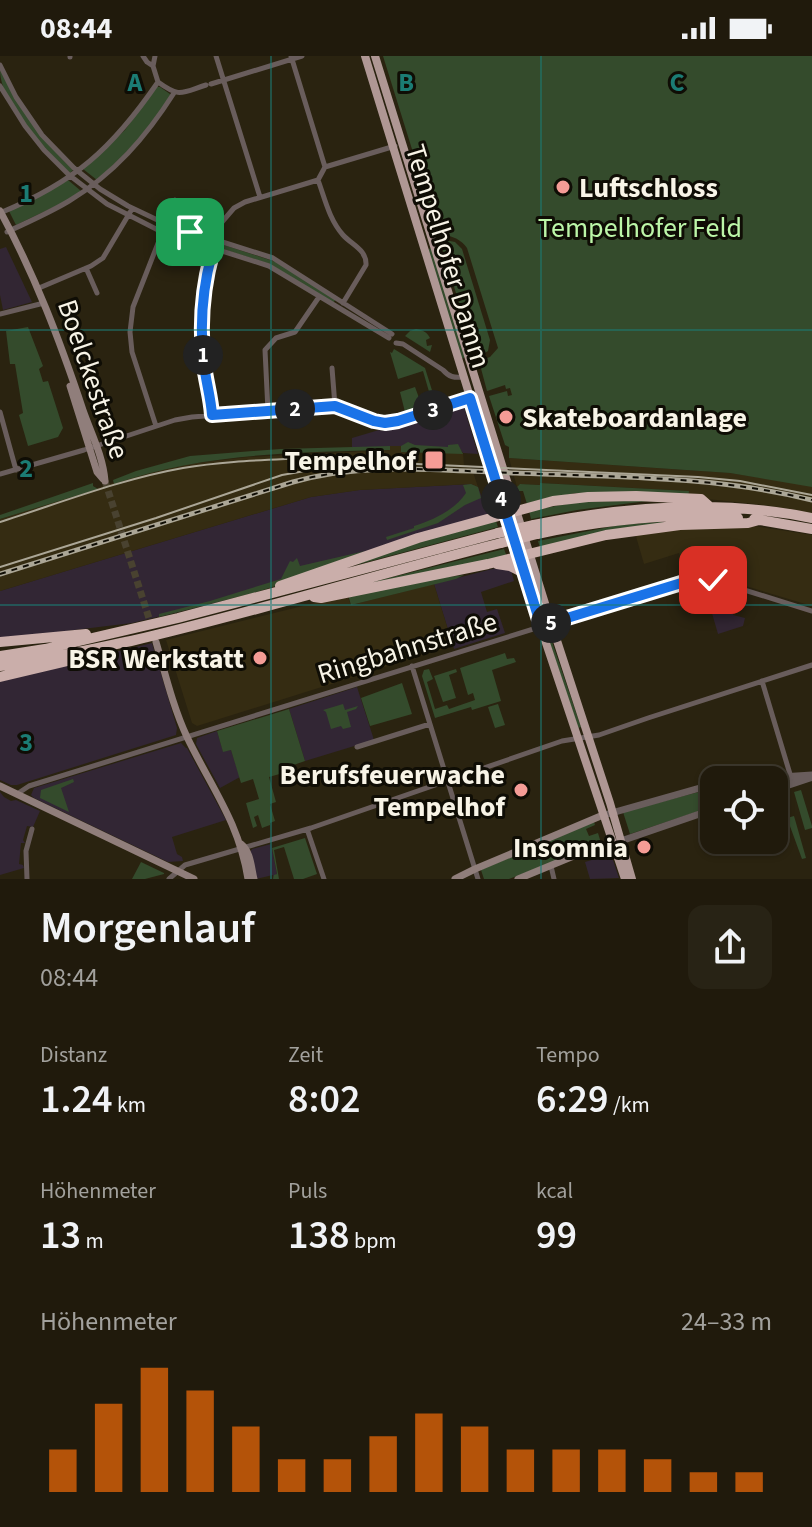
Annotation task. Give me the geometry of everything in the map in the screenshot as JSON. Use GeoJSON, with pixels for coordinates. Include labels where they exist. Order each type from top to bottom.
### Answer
{"type":"FeatureCollection","features":[{"type":"Feature","properties":{"kind":"highway"},"geometry":{"type":"LineString","coordinates":[[260,598],[267,591],[418,538],[511,511],[576,497],[701,499],[710,507]]}},
{"type":"Feature","properties":{"kind":"highway"},"geometry":{"type":"LineString","coordinates":[[0,666],[586,514],[637,508],[710,507],[812,518]]}},
{"type":"Feature","properties":{"kind":"highway"},"geometry":{"type":"LineString","coordinates":[[536,529],[644,517],[694,516],[759,520],[812,529]]}},
{"type":"Feature","properties":{"kind":"highway"},"geometry":{"type":"LineString","coordinates":[[304,596],[321,598],[491,564],[606,535],[680,525],[759,520]]}},
{"type":"Feature","properties":{"kind":"highway"},"geometry":{"type":"LineString","coordinates":[[0,656],[200,625],[500,538]]}},
{"type":"Feature","properties":{"kind":"highway"},"geometry":{"type":"LineString","coordinates":[[491,564],[507,565],[524,573]]}},
{"type":"Feature","properties":{"kind":"highway"},"geometry":{"type":"LineString","coordinates":[[0,642],[86,634],[96,643]]}},
{"type":"Feature","properties":{"kind":"highway"},"geometry":{"type":"LineString","coordinates":[[0,677],[88,656],[96,643]]}},
{"type":"Feature","properties":{"kind":"main road","name":"Tempelhofer Damm"},"geometry":{"type":"LineString","coordinates":[[365,56],[423,245],[455,367],[463,377],[511,511]]}},
{"type":"Feature","properties":{"kind":"main road","name":"Tempelhofer Damm"},"geometry":{"type":"LineString","coordinates":[[375,56],[481,395],[524,555],[551,623],[588,737],[625,879]]}},
{"type":"Feature","properties":{"kind":"main road","name":"Boelckestraße"},"geometry":{"type":"LineString","coordinates":[[0,212],[43,304]]}},
{"type":"Feature","properties":{"kind":"main road","name":"Boelckestraße"},"geometry":{"type":"LineString","coordinates":[[0,220],[39,288],[93,447]]}},
{"type":"Feature","properties":{"kind":"main road"},"geometry":{"type":"LineString","coordinates":[[423,245],[433,241]]}},
{"type":"Feature","properties":{"kind":"main road","name":"Tempelhofer Damm"},"geometry":{"type":"LineString","coordinates":[[524,555],[524,573],[541,626],[578,739],[608,814]]}},
{"type":"Feature","properties":{"kind":"main road"},"geometry":{"type":"LineString","coordinates":[[156,642],[187,736],[224,805],[242,847],[251,879]]}},
{"type":"Feature","properties":{"kind":"main road"},"geometry":{"type":"LineString","coordinates":[[0,786],[194,879]]}},
{"type":"Feature","properties":{"kind":"main road"},"geometry":{"type":"LineString","coordinates":[[455,879],[608,814]]}},
{"type":"Feature","properties":{"kind":"main road","name":"Tempelhofer Damm"},"geometry":{"type":"LineString","coordinates":[[616,842],[632,879]]}},
{"type":"Feature","properties":{"kind":"main road"},"geometry":{"type":"LineString","coordinates":[[518,879],[616,842]]}},
{"type":"Feature","properties":{"kind":"street"},"geometry":{"type":"LineString","coordinates":[[143,56],[153,66]]}},
{"type":"Feature","properties":{"kind":"street"},"geometry":{"type":"LineString","coordinates":[[155,56],[153,66],[158,82],[179,94],[302,56]]}},
{"type":"Feature","properties":{"kind":"street"},"geometry":{"type":"LineString","coordinates":[[216,56],[260,197]]}},
{"type":"Feature","properties":{"kind":"street"},"geometry":{"type":"LineString","coordinates":[[291,58],[325,167]]}},
{"type":"Feature","properties":{"kind":"street"},"geometry":{"type":"LineString","coordinates":[[0,65],[32,122],[51,145],[94,184],[132,209],[166,224],[273,258],[344,302],[383,332]]}},
{"type":"Feature","properties":{"kind":"street"},"geometry":{"type":"LineString","coordinates":[[0,212],[45,192],[78,171],[120,134],[158,82]]}},
{"type":"Feature","properties":{"kind":"street"},"geometry":{"type":"LineString","coordinates":[[0,86],[36,140],[70,176],[107,204],[162,232],[269,266],[390,336]]}},
{"type":"Feature","properties":{"kind":"street"},"geometry":{"type":"LineString","coordinates":[[9,231],[53,210],[94,184],[136,146],[174,93]]}},
{"type":"Feature","properties":{"kind":"street"},"geometry":{"type":"LineString","coordinates":[[212,415],[203,335],[205,285],[222,222],[232,210],[245,202],[318,180],[325,167],[402,143]]}},
{"type":"Feature","properties":{"kind":"street"},"geometry":{"type":"LineString","coordinates":[[318,180],[334,223],[367,258],[366,265],[339,309]]}},
{"type":"Feature","properties":{"kind":"street"},"geometry":{"type":"LineString","coordinates":[[156,426],[132,352],[130,332],[133,307],[175,200]]}},
{"type":"Feature","properties":{"kind":"street"},"geometry":{"type":"LineString","coordinates":[[39,288],[103,258],[132,209]]}},
{"type":"Feature","properties":{"kind":"street"},"geometry":{"type":"LineString","coordinates":[[86,268],[97,293]]}},
{"type":"Feature","properties":{"kind":"street"},"geometry":{"type":"LineString","coordinates":[[268,411],[265,350],[276,338],[295,332],[319,297]]}},
{"type":"Feature","properties":{"kind":"street"},"geometry":{"type":"LineString","coordinates":[[0,314],[43,304]]}},
{"type":"Feature","properties":{"kind":"street"},"geometry":{"type":"LineString","coordinates":[[397,340],[448,375],[463,377]]}},
{"type":"Feature","properties":{"kind":"street"},"geometry":{"type":"LineString","coordinates":[[443,370],[470,362]]}},
{"type":"Feature","properties":{"kind":"street"},"geometry":{"type":"LineString","coordinates":[[332,368],[335,406]]}},
{"type":"Feature","properties":{"kind":"street"},"geometry":{"type":"LineString","coordinates":[[0,474],[175,420],[335,406],[385,423],[481,395]]}},
{"type":"Feature","properties":{"kind":"street"},"geometry":{"type":"LineString","coordinates":[[0,412],[16,470]]}},
{"type":"Feature","properties":{"kind":"street","name":"Ringbahnstraße"},"geometry":{"type":"LineString","coordinates":[[17,794],[29,786],[187,736],[697,579],[713,580],[812,611]]}},
{"type":"Feature","properties":{"kind":"street"},"geometry":{"type":"LineString","coordinates":[[169,879],[185,865],[307,829],[562,741],[599,735],[812,665]]}},
{"type":"Feature","properties":{"kind":"street"},"geometry":{"type":"LineString","coordinates":[[412,666],[478,879]]}},
{"type":"Feature","properties":{"kind":"street"},"geometry":{"type":"LineString","coordinates":[[762,681],[791,780]]}},
{"type":"Feature","properties":{"kind":"street"},"geometry":{"type":"LineString","coordinates":[[357,747],[430,724]]}},
{"type":"Feature","properties":{"kind":"street"},"geometry":{"type":"LineString","coordinates":[[788,782],[812,776]]}},
{"type":"Feature","properties":{"kind":"street"},"geometry":{"type":"LineString","coordinates":[[608,814],[700,788]]}},
{"type":"Feature","properties":{"kind":"street"},"geometry":{"type":"LineString","coordinates":[[616,842],[700,814]]}},
{"type":"Feature","properties":{"kind":"street"},"geometry":{"type":"LineString","coordinates":[[27,879],[26,851],[32,829]]}},
{"type":"Feature","properties":{"kind":"street"},"geometry":{"type":"LineString","coordinates":[[307,829],[324,879]]}},
{"type":"Feature","properties":{"kind":"street"},"geometry":{"type":"LineString","coordinates":[[551,866],[554,879]]}},
{"type":"Feature","properties":{"kind":"shaded area"},"geometry":{"type":"Polygon","coordinates":[[[6,247],[32,302],[3,310],[0,249],[6,247]]]}},
{"type":"Feature","properties":{"kind":"shaded area"},"geometry":{"type":"Polygon","coordinates":[[[464,407],[478,454],[463,453],[459,448],[352,447],[352,438],[464,407]]]}},
{"type":"Feature","properties":{"kind":"shaded area"},"geometry":{"type":"Polygon","coordinates":[[[390,446],[463,453],[464,465],[472,469],[478,487],[471,484],[360,490],[311,497],[0,591],[0,519],[138,475],[188,464],[248,457],[389,450],[390,446]]]}},
{"type":"Feature","properties":{"kind":"shaded area"},"geometry":{"type":"Polygon","coordinates":[[[509,458],[730,473],[807,485],[812,487],[812,513],[688,497],[688,491],[541,483],[517,487],[509,458]]]}},
{"type":"Feature","properties":{"kind":"shaded area"},"geometry":{"type":"Polygon","coordinates":[[[471,484],[478,487],[488,514],[292,581],[132,623],[0,639],[0,591],[311,497],[359,490],[471,484]]]}},
{"type":"Feature","properties":{"kind":"shaded area"},"geometry":{"type":"Polygon","coordinates":[[[748,525],[812,535],[812,606],[709,575],[687,577],[679,553],[644,564],[635,533],[671,529],[748,525]]]}},
{"type":"Feature","properties":{"kind":"shaded area"},"geometry":{"type":"Polygon","coordinates":[[[496,568],[511,570],[514,581],[481,592],[487,612],[497,609],[505,633],[454,649],[434,584],[496,568]]]}},
{"type":"Feature","properties":{"kind":"shaded area"},"geometry":{"type":"Polygon","coordinates":[[[434,584],[453,646],[378,669],[376,667],[360,675],[197,726],[192,723],[166,640],[347,595],[351,605],[434,584]]]}},
{"type":"Feature","properties":{"kind":"shaded area"},"geometry":{"type":"Polygon","coordinates":[[[720,592],[738,595],[733,615],[745,618],[743,626],[718,634],[707,596],[715,593],[716,596],[720,592]]]}},
{"type":"Feature","properties":{"kind":"shaded area"},"geometry":{"type":"Polygon","coordinates":[[[152,643],[177,728],[176,735],[17,785],[0,780],[0,680],[152,643]]]}},
{"type":"Feature","properties":{"kind":"shaded area"},"geometry":{"type":"Polygon","coordinates":[[[357,687],[374,740],[305,761],[289,709],[357,687]]]}},
{"type":"Feature","properties":{"kind":"shaded area"},"geometry":{"type":"Polygon","coordinates":[[[217,731],[223,751],[231,750],[240,777],[220,788],[196,744],[197,738],[217,731]]]}},
{"type":"Feature","properties":{"kind":"shaded area"},"geometry":{"type":"Polygon","coordinates":[[[181,743],[187,748],[226,820],[172,837],[177,854],[183,861],[168,862],[31,795],[34,788],[181,743]]]}},
{"type":"Feature","properties":{"kind":"shaded area"},"geometry":{"type":"Polygon","coordinates":[[[0,792],[11,801],[16,800],[40,811],[33,827],[27,826],[25,843],[21,843],[19,864],[24,868],[0,875],[0,792]]]}},
{"type":"Feature","properties":{"kind":"shaded area"},"geometry":{"type":"Polygon","coordinates":[[[271,844],[277,874],[273,879],[273,875],[256,879],[250,852],[271,844]]]}},
{"type":"Feature","properties":{"kind":"shaded area"},"geometry":{"type":"Polygon","coordinates":[[[611,854],[619,878],[590,879],[585,862],[611,854]]]}},
{"type":"Feature","properties":{"kind":"green space","name":"Tempelhofer Feld"},"geometry":{"type":"Polygon","coordinates":[[[383,56],[812,56],[812,487],[730,473],[509,458],[509,447],[505,445],[489,396],[507,391],[508,396],[512,395],[505,385],[487,391],[479,361],[490,357],[498,348],[467,248],[454,238],[439,236],[383,56]]]}},
{"type":"Feature","properties":{"kind":"green space"},"geometry":{"type":"Polygon","coordinates":[[[0,70],[32,123],[73,170],[70,173],[16,111],[2,83],[0,70]]]}},
{"type":"Feature","properties":{"kind":"green space"},"geometry":{"type":"Polygon","coordinates":[[[156,87],[170,94],[170,97],[136,141],[97,180],[83,169],[125,130],[156,87]]]}},
{"type":"Feature","properties":{"kind":"green space"},"geometry":{"type":"Polygon","coordinates":[[[68,180],[81,191],[16,225],[9,211],[68,180]]]}},
{"type":"Feature","properties":{"kind":"green space"},"geometry":{"type":"Polygon","coordinates":[[[440,241],[455,242],[462,249],[490,340],[488,351],[478,357],[440,241]]]}},
{"type":"Feature","properties":{"kind":"green space"},"geometry":{"type":"Polygon","coordinates":[[[221,244],[276,262],[336,299],[333,303],[270,264],[220,248],[221,244]]]}},
{"type":"Feature","properties":{"kind":"green space"},"geometry":{"type":"Polygon","coordinates":[[[431,248],[465,357],[461,359],[428,250],[431,248]]]}},
{"type":"Feature","properties":{"kind":"green space"},"geometry":{"type":"Polygon","coordinates":[[[28,327],[43,366],[39,369],[43,382],[48,381],[63,428],[58,437],[28,446],[19,415],[23,413],[15,364],[10,364],[6,331],[28,327]]]}},
{"type":"Feature","properties":{"kind":"green space"},"geometry":{"type":"Polygon","coordinates":[[[416,329],[429,336],[426,340],[427,346],[432,345],[430,352],[405,336],[416,329]]]}},
{"type":"Feature","properties":{"kind":"green space"},"geometry":{"type":"Polygon","coordinates":[[[394,349],[425,368],[436,403],[432,402],[423,371],[398,379],[390,352],[394,349]]]}},
{"type":"Feature","properties":{"kind":"green space"},"geometry":{"type":"Polygon","coordinates":[[[415,387],[422,406],[405,412],[400,392],[415,387]]]}},
{"type":"Feature","properties":{"kind":"green space"},"geometry":{"type":"Polygon","coordinates":[[[408,442],[448,447],[458,444],[463,454],[401,452],[401,446],[408,442]]]}},
{"type":"Feature","properties":{"kind":"green space"},"geometry":{"type":"Polygon","coordinates":[[[390,446],[390,450],[286,453],[216,460],[114,484],[113,480],[190,456],[280,449],[390,446]]]}},
{"type":"Feature","properties":{"kind":"green space"},"geometry":{"type":"Polygon","coordinates":[[[93,483],[98,489],[0,519],[0,515],[93,483]]]}},
{"type":"Feature","properties":{"kind":"green space"},"geometry":{"type":"Polygon","coordinates":[[[520,484],[689,491],[688,497],[575,493],[527,504],[523,491],[517,487],[520,484]]]}},
{"type":"Feature","properties":{"kind":"green space"},"geometry":{"type":"Polygon","coordinates":[[[463,485],[478,487],[481,498],[438,523],[387,540],[386,537],[414,528],[450,509],[466,493],[463,485]]]}},
{"type":"Feature","properties":{"kind":"green space"},"geometry":{"type":"Polygon","coordinates":[[[655,500],[531,519],[529,511],[577,502],[655,500]]]}},
{"type":"Feature","properties":{"kind":"green space"},"geometry":{"type":"Polygon","coordinates":[[[495,518],[498,527],[356,565],[375,555],[495,518]]]}},
{"type":"Feature","properties":{"kind":"green space"},"geometry":{"type":"Polygon","coordinates":[[[675,522],[540,548],[538,541],[619,525],[675,522]]]}},
{"type":"Feature","properties":{"kind":"green space"},"geometry":{"type":"Polygon","coordinates":[[[504,549],[507,557],[361,585],[504,549]]]}},
{"type":"Feature","properties":{"kind":"green space"},"geometry":{"type":"Polygon","coordinates":[[[365,551],[292,581],[159,617],[159,614],[281,579],[290,561],[297,558],[300,566],[365,551]]]}},
{"type":"Feature","properties":{"kind":"green space"},"geometry":{"type":"Polygon","coordinates":[[[464,575],[351,605],[348,595],[432,579],[464,575]]]}},
{"type":"Feature","properties":{"kind":"green space"},"geometry":{"type":"Polygon","coordinates":[[[547,634],[581,727],[578,728],[547,634]]]}},
{"type":"Feature","properties":{"kind":"green space"},"geometry":{"type":"Polygon","coordinates":[[[505,653],[507,659],[514,658],[516,662],[492,670],[501,701],[435,718],[422,676],[424,670],[429,669],[433,679],[427,682],[435,709],[447,705],[449,709],[475,700],[473,693],[468,695],[460,668],[505,653]]]}},
{"type":"Feature","properties":{"kind":"green space"},"geometry":{"type":"Polygon","coordinates":[[[456,669],[457,672],[449,675],[456,698],[443,702],[434,676],[456,669]]]}},
{"type":"Feature","properties":{"kind":"green space"},"geometry":{"type":"Polygon","coordinates":[[[402,683],[412,714],[370,726],[361,698],[402,683]]]}},
{"type":"Feature","properties":{"kind":"green space"},"geometry":{"type":"Polygon","coordinates":[[[343,704],[345,710],[358,706],[347,712],[351,727],[331,729],[323,710],[343,704]]]}},
{"type":"Feature","properties":{"kind":"green space"},"geometry":{"type":"Polygon","coordinates":[[[498,704],[505,725],[495,728],[488,707],[498,704]]]}},
{"type":"Feature","properties":{"kind":"green space"},"geometry":{"type":"Polygon","coordinates":[[[289,709],[305,761],[269,777],[276,802],[270,804],[275,821],[262,828],[258,815],[254,817],[257,826],[253,828],[246,803],[259,799],[253,779],[241,783],[231,750],[223,752],[217,731],[289,709]]]}},
{"type":"Feature","properties":{"kind":"green space"},"geometry":{"type":"Polygon","coordinates":[[[73,779],[74,782],[61,788],[69,812],[40,798],[41,790],[73,779]]]}},
{"type":"Feature","properties":{"kind":"green space"},"geometry":{"type":"Polygon","coordinates":[[[801,790],[812,826],[805,830],[794,792],[801,790]]]}},
{"type":"Feature","properties":{"kind":"green space"},"geometry":{"type":"Polygon","coordinates":[[[700,792],[700,811],[630,834],[623,812],[700,792]]]}},
{"type":"Feature","properties":{"kind":"green space"},"geometry":{"type":"Polygon","coordinates":[[[794,816],[806,858],[802,859],[788,818],[794,816]]]}},
{"type":"Feature","properties":{"kind":"green space"},"geometry":{"type":"Polygon","coordinates":[[[594,822],[595,825],[586,829],[589,836],[598,833],[601,843],[509,879],[484,879],[481,870],[594,822]]]}},
{"type":"Feature","properties":{"kind":"green space"},"geometry":{"type":"Polygon","coordinates":[[[305,838],[317,874],[294,879],[284,847],[274,850],[279,879],[273,879],[277,874],[272,848],[305,838]]]}},
{"type":"Feature","properties":{"kind":"green space"},"geometry":{"type":"Polygon","coordinates":[[[141,862],[164,873],[164,874],[132,879],[141,862]]]}},
{"type":"Feature","properties":{"kind":"tunnel"},"geometry":{"type":"LineString","coordinates":[[105,481],[156,640]]}},
{"type":"Feature","properties":{"kind":"tram line"},"geometry":{"type":"LineString","coordinates":[[0,522],[114,485],[183,468],[324,457]]}},
{"type":"Feature","properties":{"kind":"tram line"},"geometry":{"type":"LineString","coordinates":[[0,567],[282,475],[345,464],[394,463],[698,477],[740,481],[812,495]]}},
{"type":"Feature","properties":{"kind":"railway"},"geometry":{"type":"LineString","coordinates":[[0,574],[293,482],[349,471],[432,469],[665,479],[739,486],[812,500]]}},
{"type":"Feature","properties":{"kind":"place","name":"Luftschloss"},"geometry":{"type":"Point","coordinates":[563,187]}},
{"type":"Feature","properties":{"kind":"place","name":"Skateboardanlage"},"geometry":{"type":"Point","coordinates":[506,417]}},
{"type":"Feature","properties":{"kind":"place","name":"Tempelhof"},"geometry":{"type":"Point","coordinates":[434,460]}},
{"type":"Feature","properties":{"kind":"place","name":"BSR Werkstatt"},"geometry":{"type":"Point","coordinates":[260,658]}},
{"type":"Feature","properties":{"kind":"place","name":"Berufsfeuerwache Tempelhof"},"geometry":{"type":"Point","coordinates":[521,790]}},
{"type":"Feature","properties":{"kind":"place","name":"Insomnia"},"geometry":{"type":"Point","coordinates":[644,847]}},
{"type":"Feature","properties":{"kind":"route"},"geometry":{"type":"LineString","coordinates":[[190,232],[216,240],[205,285],[203,311],[203,347],[212,415],[335,406],[385,423],[470,398],[541,626],[691,580],[713,580]]}}]}
